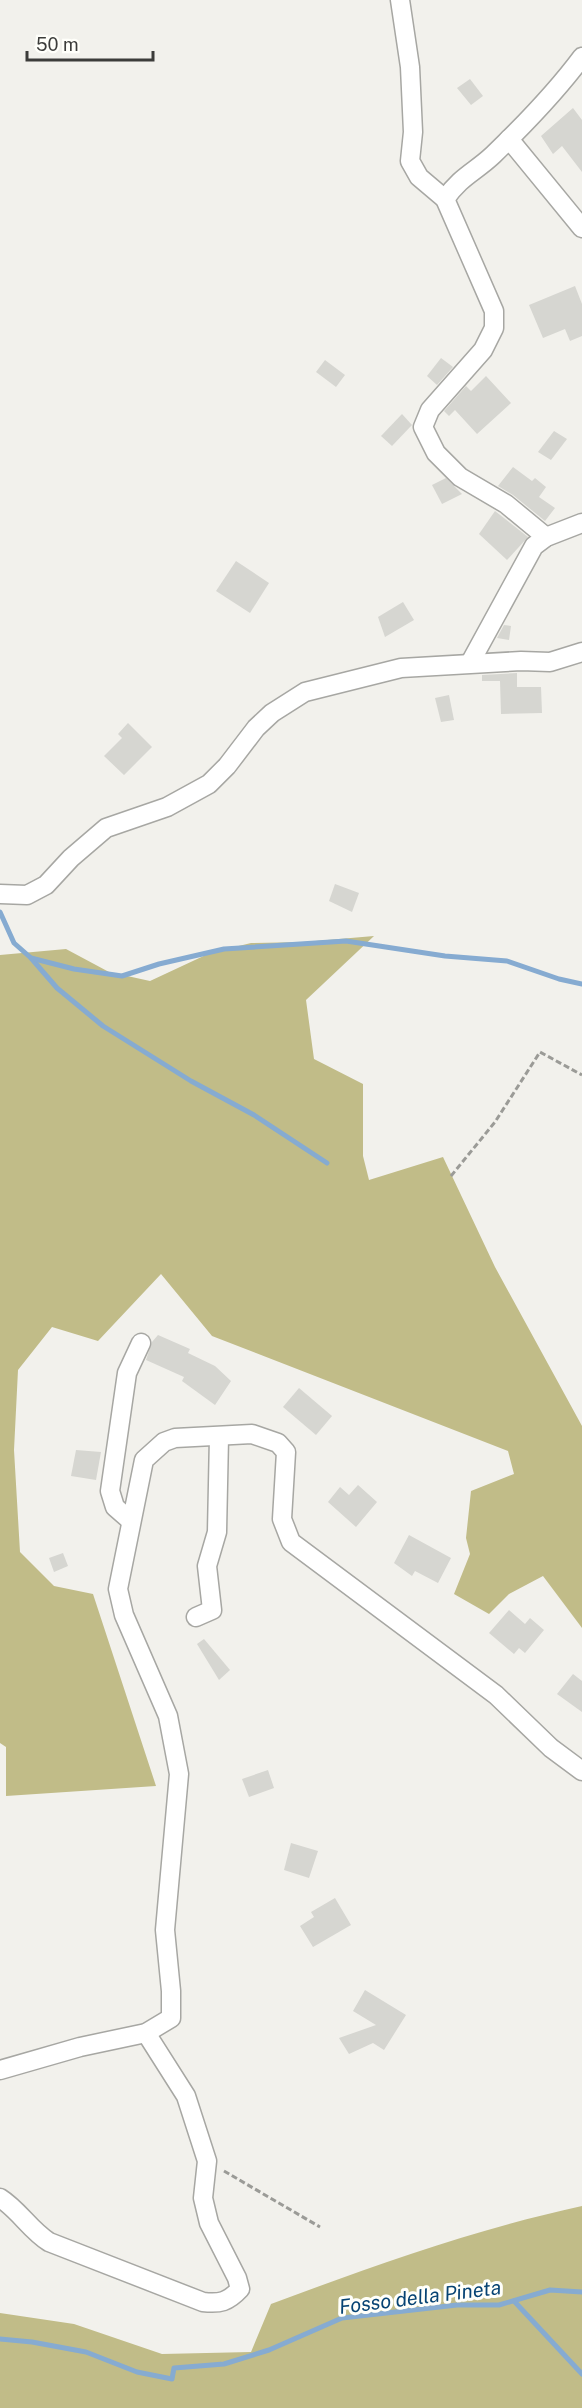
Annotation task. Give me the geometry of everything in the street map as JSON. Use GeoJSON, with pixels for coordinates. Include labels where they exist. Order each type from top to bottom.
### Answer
{"type":"FeatureCollection","features":[{"type":"Feature","properties":{"kind":"street"},"geometry":{"type":"LineString","coordinates":[[400,0],[410,67],[413,132],[410,161],[418,177],[445,199],[494,311],[495,328],[483,350],[429,410],[423,427],[436,453],[460,477],[506,504],[546,537]]}},
{"type":"Feature","properties":{"kind":"street"},"geometry":{"type":"LineString","coordinates":[[445,199],[456,184],[491,157],[509,139],[562,84],[582,57]]}},
{"type":"Feature","properties":{"kind":"street"},"geometry":{"type":"LineString","coordinates":[[509,139],[582,228]]}},
{"type":"Feature","properties":{"kind":"street"},"geometry":{"type":"LineString","coordinates":[[470,663],[534,546],[546,537],[582,523]]}},
{"type":"Feature","properties":{"kind":"street"},"geometry":{"type":"LineString","coordinates":[[0,894],[27,895],[45,885],[71,858],[106,828],[167,807],[209,784],[227,766],[256,728],[272,713],[305,692],[401,668],[470,663],[550,662],[582,652]]}},
{"type":"Feature","properties":{"kind":"street"},"geometry":{"type":"LineString","coordinates":[[131,1521],[115,1507],[110,1491],[127,1373],[141,1343]]}},
{"type":"Feature","properties":{"kind":"street"},"geometry":{"type":"LineString","coordinates":[[0,2070],[81,2047],[146,2033],[171,2018],[171,1991],[165,1930],[179,1774],[168,1716],[124,1615],[118,1589],[144,1460],[164,1442],[175,1438],[252,1434],[278,1443],[286,1452],[282,1519],[291,1542],[496,1695],[551,1748],[582,1771]]}},
{"type":"Feature","properties":{"kind":"street"},"geometry":{"type":"LineString","coordinates":[[196,1617],[212,1610],[207,1566],[217,1532],[219,1437]]}},
{"type":"Feature","properties":{"kind":"street"},"geometry":{"type":"LineString","coordinates":[[0,2198],[11,2205],[36,2233],[50,2242],[202,2302],[218,2304],[231,2299],[240,2289],[237,2278],[209,2223],[203,2198],[207,2161],[186,2096],[146,2033]]}},
{"type":"Feature","properties":{"kind":"path"},"geometry":{"type":"LineString","coordinates":[[452,1176],[495,1122],[540,1052],[582,1075]]}},
{"type":"Feature","properties":{"kind":"path"},"geometry":{"type":"LineString","coordinates":[[207,2161],[320,2227]]}},
{"type":"Feature","properties":{"kind":"shaded area"},"geometry":{"type":"Polygon","coordinates":[[[374,936],[306,1000],[314,1059],[363,1084],[363,1156],[369,1180],[443,1157],[495,1267],[582,1426],[582,1628],[543,1576],[509,1594],[489,1614],[454,1594],[470,1554],[466,1538],[471,1491],[514,1474],[508,1451],[212,1336],[161,1274],[98,1341],[52,1327],[18,1370],[14,1450],[20,1552],[54,1586],[93,1594],[156,1786],[6,1796],[6,1747],[0,1743],[0,955],[66,949],[109,972],[150,981],[210,953],[251,943],[304,942],[374,936]]]}},
{"type":"Feature","properties":{"kind":"shaded area"},"geometry":{"type":"Polygon","coordinates":[[[582,2206],[582,2408],[0,2408],[0,2313],[74,2324],[162,2354],[251,2352],[271,2304],[386,2262],[464,2237],[582,2206]]]}},
{"type":"Feature","properties":{"kind":"building"},"geometry":{"type":"Polygon","coordinates":[[[470,79],[483,96],[471,105],[457,88],[470,79]]]}},
{"type":"Feature","properties":{"kind":"building"},"geometry":{"type":"Polygon","coordinates":[[[573,108],[582,120],[582,172],[562,146],[553,154],[541,136],[573,108]]]}},
{"type":"Feature","properties":{"kind":"building"},"geometry":{"type":"Polygon","coordinates":[[[575,286],[582,304],[582,336],[570,341],[565,329],[543,338],[529,305],[575,286]]]}},
{"type":"Feature","properties":{"kind":"building"},"geometry":{"type":"Polygon","coordinates":[[[441,358],[453,367],[437,385],[427,376],[441,358]]]}},
{"type":"Feature","properties":{"kind":"building"},"geometry":{"type":"Polygon","coordinates":[[[325,360],[345,375],[336,387],[316,372],[325,360]]]}},
{"type":"Feature","properties":{"kind":"building"},"geometry":{"type":"Polygon","coordinates":[[[486,376],[511,403],[477,434],[455,410],[449,416],[444,411],[466,386],[471,391],[486,376]]]}},
{"type":"Feature","properties":{"kind":"building"},"geometry":{"type":"Polygon","coordinates":[[[402,414],[412,425],[392,446],[381,436],[402,414]]]}},
{"type":"Feature","properties":{"kind":"building"},"geometry":{"type":"Polygon","coordinates":[[[554,431],[567,439],[551,460],[538,452],[554,431]]]}},
{"type":"Feature","properties":{"kind":"building"},"geometry":{"type":"Polygon","coordinates":[[[513,467],[532,481],[535,478],[546,487],[539,497],[555,508],[545,521],[498,486],[513,467]]]}},
{"type":"Feature","properties":{"kind":"building"},"geometry":{"type":"Polygon","coordinates":[[[446,478],[462,494],[442,504],[432,485],[446,478]]]}},
{"type":"Feature","properties":{"kind":"building"},"geometry":{"type":"Polygon","coordinates":[[[495,511],[528,537],[507,560],[479,534],[495,511]]]}},
{"type":"Feature","properties":{"kind":"building"},"geometry":{"type":"Polygon","coordinates":[[[236,561],[269,583],[250,613],[216,591],[236,561]]]}},
{"type":"Feature","properties":{"kind":"building"},"geometry":{"type":"Polygon","coordinates":[[[403,602],[414,620],[385,637],[378,617],[403,602]]]}},
{"type":"Feature","properties":{"kind":"building"},"geometry":{"type":"Polygon","coordinates":[[[504,625],[511,626],[509,640],[497,638],[504,625]]]}},
{"type":"Feature","properties":{"kind":"building"},"geometry":{"type":"Polygon","coordinates":[[[517,673],[517,687],[541,687],[542,713],[501,714],[500,681],[482,681],[482,675],[517,673]]]}},
{"type":"Feature","properties":{"kind":"building"},"geometry":{"type":"Polygon","coordinates":[[[449,695],[454,720],[441,722],[435,698],[449,695]]]}},
{"type":"Feature","properties":{"kind":"building"},"geometry":{"type":"Polygon","coordinates":[[[128,723],[152,747],[124,775],[104,756],[122,738],[118,734],[128,723]]]}},
{"type":"Feature","properties":{"kind":"building"},"geometry":{"type":"Polygon","coordinates":[[[335,884],[359,893],[352,912],[329,901],[335,884]]]}},
{"type":"Feature","properties":{"kind":"building"},"geometry":{"type":"Polygon","coordinates":[[[158,1335],[190,1349],[188,1353],[215,1366],[231,1381],[215,1405],[182,1381],[184,1377],[146,1360],[152,1342],[158,1335]]]}},
{"type":"Feature","properties":{"kind":"building"},"geometry":{"type":"Polygon","coordinates":[[[299,1388],[332,1416],[316,1435],[283,1407],[299,1388]]]}},
{"type":"Feature","properties":{"kind":"building"},"geometry":{"type":"Polygon","coordinates":[[[76,1450],[101,1452],[96,1480],[71,1476],[76,1450]]]}},
{"type":"Feature","properties":{"kind":"building"},"geometry":{"type":"Polygon","coordinates":[[[358,1485],[377,1502],[356,1527],[328,1502],[340,1487],[349,1495],[358,1485]]]}},
{"type":"Feature","properties":{"kind":"building"},"geometry":{"type":"Polygon","coordinates":[[[409,1535],[451,1558],[438,1583],[415,1571],[412,1576],[394,1563],[409,1535]]]}},
{"type":"Feature","properties":{"kind":"building"},"geometry":{"type":"Polygon","coordinates":[[[63,1553],[68,1566],[54,1572],[49,1558],[63,1553]]]}},
{"type":"Feature","properties":{"kind":"building"},"geometry":{"type":"Polygon","coordinates":[[[509,1610],[525,1624],[530,1618],[544,1630],[525,1653],[519,1648],[514,1654],[489,1633],[509,1610]]]}},
{"type":"Feature","properties":{"kind":"building"},"geometry":{"type":"Polygon","coordinates":[[[204,1639],[230,1670],[219,1680],[197,1644],[204,1639]]]}},
{"type":"Feature","properties":{"kind":"building"},"geometry":{"type":"Polygon","coordinates":[[[573,1674],[582,1681],[582,1712],[557,1694],[573,1674]]]}},
{"type":"Feature","properties":{"kind":"building"},"geometry":{"type":"Polygon","coordinates":[[[268,1770],[274,1788],[249,1797],[242,1779],[268,1770]]]}},
{"type":"Feature","properties":{"kind":"building"},"geometry":{"type":"Polygon","coordinates":[[[291,1843],[318,1851],[309,1878],[284,1870],[291,1843]]]}},
{"type":"Feature","properties":{"kind":"building"},"geometry":{"type":"Polygon","coordinates":[[[335,1898],[351,1925],[313,1947],[300,1926],[314,1917],[311,1912],[335,1898]]]}},
{"type":"Feature","properties":{"kind":"building"},"geometry":{"type":"Polygon","coordinates":[[[365,1990],[406,2015],[384,2050],[373,2043],[349,2054],[339,2038],[376,2025],[353,2011],[365,1990]]]}},
{"type":"Feature","properties":{"kind":"waterway"},"geometry":{"type":"LineString","coordinates":[[0,912],[14,943],[31,958],[57,988],[103,1026],[191,1081],[254,1115],[327,1163]]}},
{"type":"Feature","properties":{"kind":"waterway"},"geometry":{"type":"LineString","coordinates":[[31,958],[74,969],[122,976],[159,964],[224,949],[346,941],[445,956],[507,961],[559,979],[582,984]]}},
{"type":"Feature","properties":{"kind":"waterway","name":"Fosso della Pineta"},"geometry":{"type":"LineString","coordinates":[[0,2339],[32,2342],[86,2352],[137,2372],[172,2379],[174,2368],[224,2364],[269,2350],[342,2318],[457,2305],[499,2305],[550,2290],[582,2292]]}},
{"type":"Feature","properties":{"kind":"waterway","name":"Fosso della Pineta"},"geometry":{"type":"LineString","coordinates":[[514,2301],[582,2374]]}}]}
